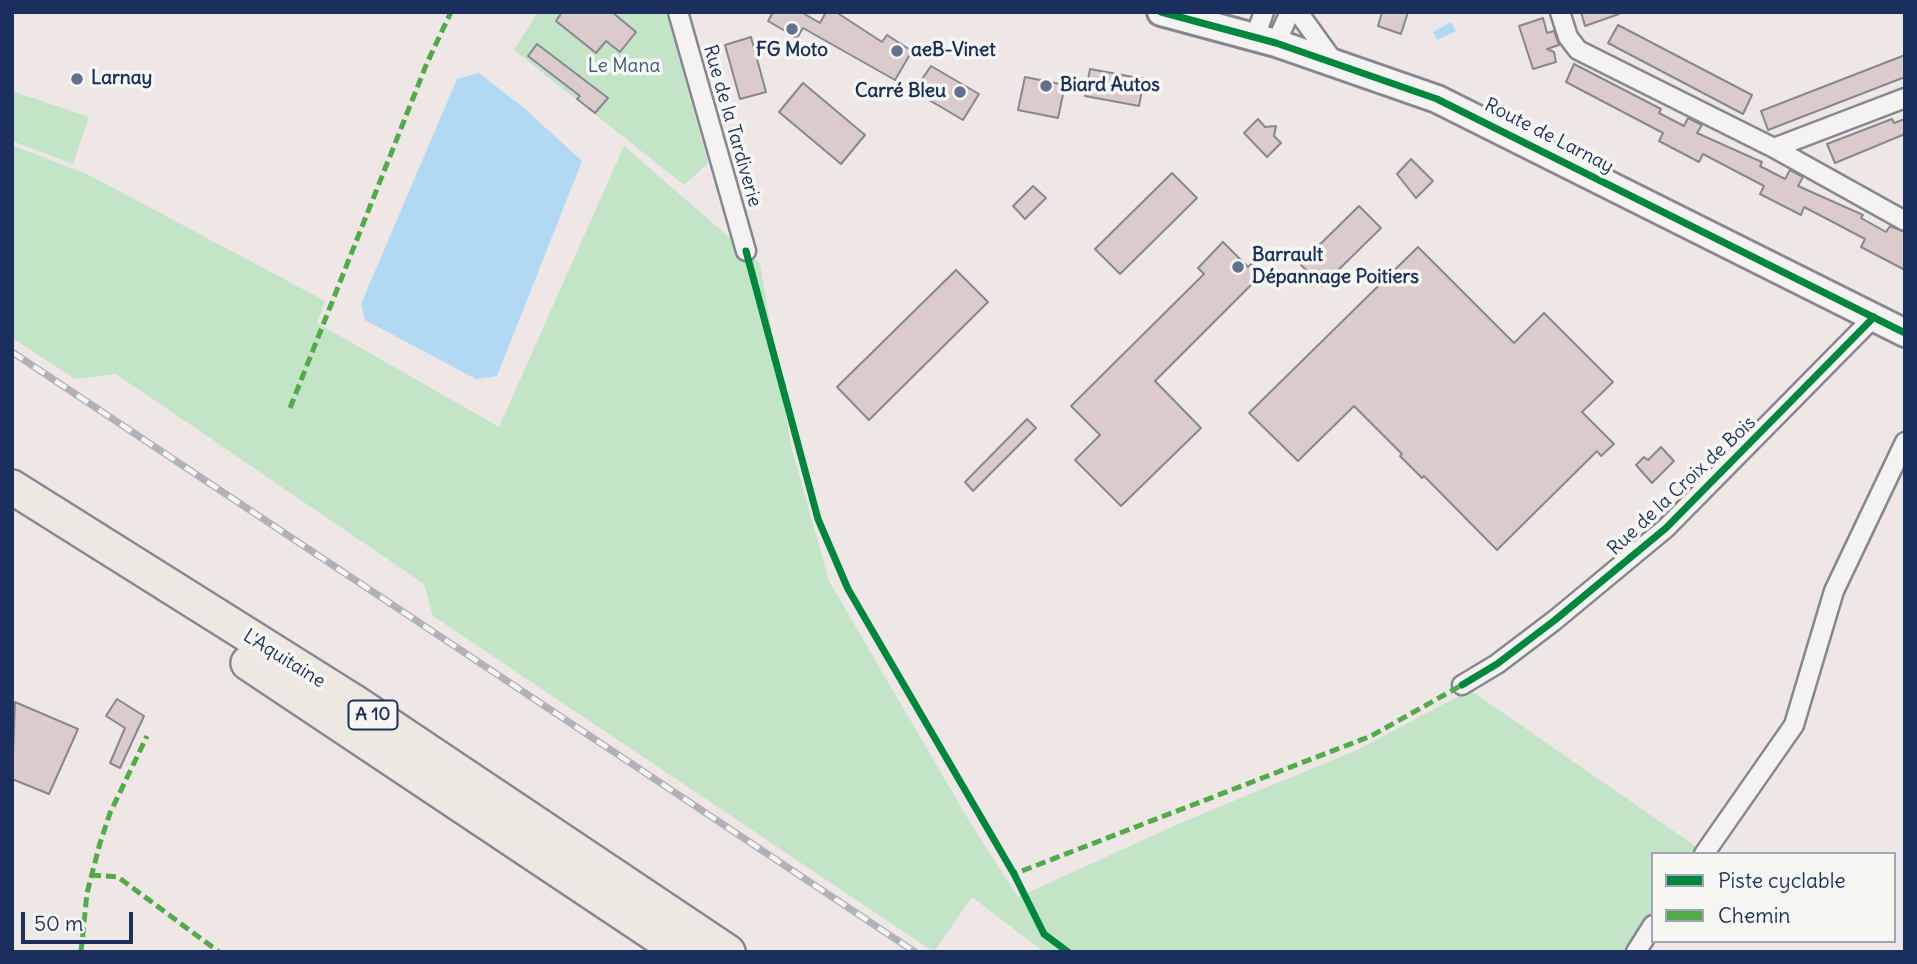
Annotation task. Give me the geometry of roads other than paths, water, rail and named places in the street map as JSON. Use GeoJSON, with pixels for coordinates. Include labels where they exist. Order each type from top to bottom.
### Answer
{"type":"FeatureCollection","features":[{"type":"Feature","properties":{"kind":"highway","name":"L'Aquitaine"},"geometry":{"type":"LineString","coordinates":[[12,487],[356,704],[728,952]]}},
{"type":"Feature","properties":{"kind":"highway","name":"L'Aquitaine"},"geometry":{"type":"LineString","coordinates":[[12,514],[257,668],[681,952]]}},
{"type":"Feature","properties":{"kind":"street","name":"Rue de la Tardiverie"},"geometry":{"type":"LineString","coordinates":[[678,12],[746,251]]}},
{"type":"Feature","properties":{"kind":"street","name":"Route de Larnay"},"geometry":{"type":"LineString","coordinates":[[1161,12],[1265,40],[1405,86],[1476,117],[1905,333]]}},
{"type":"Feature","properties":{"kind":"street"},"geometry":{"type":"LineString","coordinates":[[1264,12],[1265,40]]}},
{"type":"Feature","properties":{"kind":"street"},"geometry":{"type":"LineString","coordinates":[[1265,40],[1290,12]]}},
{"type":"Feature","properties":{"kind":"street"},"geometry":{"type":"LineString","coordinates":[[1298,12],[1334,62]]}},
{"type":"Feature","properties":{"kind":"street"},"geometry":{"type":"LineString","coordinates":[[1560,12],[1568,37],[1578,50],[1774,148],[1905,221]]}},
{"type":"Feature","properties":{"kind":"street"},"geometry":{"type":"LineString","coordinates":[[1774,148],[1905,98]]}},
{"type":"Feature","properties":{"kind":"street","name":"Rue de la Croix de Bois"},"geometry":{"type":"LineString","coordinates":[[1462,685],[1555,620],[1666,528],[1874,317]]}},
{"type":"Feature","properties":{"kind":"street"},"geometry":{"type":"LineString","coordinates":[[1705,852],[1794,725],[1833,591],[1905,442]]}},
{"type":"Feature","properties":{"kind":"street"},"geometry":{"type":"LineString","coordinates":[[1636,952],[1651,928]]}},
{"type":"Feature","properties":{"kind":"water"},"geometry":{"type":"Polygon","coordinates":[[[1451,22],[1456,31],[1437,40],[1433,32],[1451,22]]]}},
{"type":"Feature","properties":{"kind":"water"},"geometry":{"type":"Polygon","coordinates":[[[479,73],[524,108],[582,161],[497,376],[476,379],[365,320],[361,304],[457,79],[479,73]]]}},
{"type":"Feature","properties":{"kind":"railway"},"geometry":{"type":"LineString","coordinates":[[12,352],[915,952]]}},
{"type":"Feature","properties":{"kind":"place","name":"FG Moto"},"geometry":{"type":"Point","coordinates":[792,29]}},
{"type":"Feature","properties":{"kind":"place","name":"aeB-Vinet"},"geometry":{"type":"Point","coordinates":[897,51]}},
{"type":"Feature","properties":{"kind":"place","name":"Larnay"},"geometry":{"type":"Point","coordinates":[77,79]}},
{"type":"Feature","properties":{"kind":"place","name":"Biard Autos"},"geometry":{"type":"Point","coordinates":[1046,86]}},
{"type":"Feature","properties":{"kind":"place","name":"Carré Bleu"},"geometry":{"type":"Point","coordinates":[960,92]}},
{"type":"Feature","properties":{"kind":"place","name":"Barrault Dépannage Poitiers"},"geometry":{"type":"Point","coordinates":[1238,267]}},
{"type":"Feature","properties":{"kind":"park label","name":"Le Mana"},"geometry":{"type":"Point","coordinates":[624,67]}}]}
